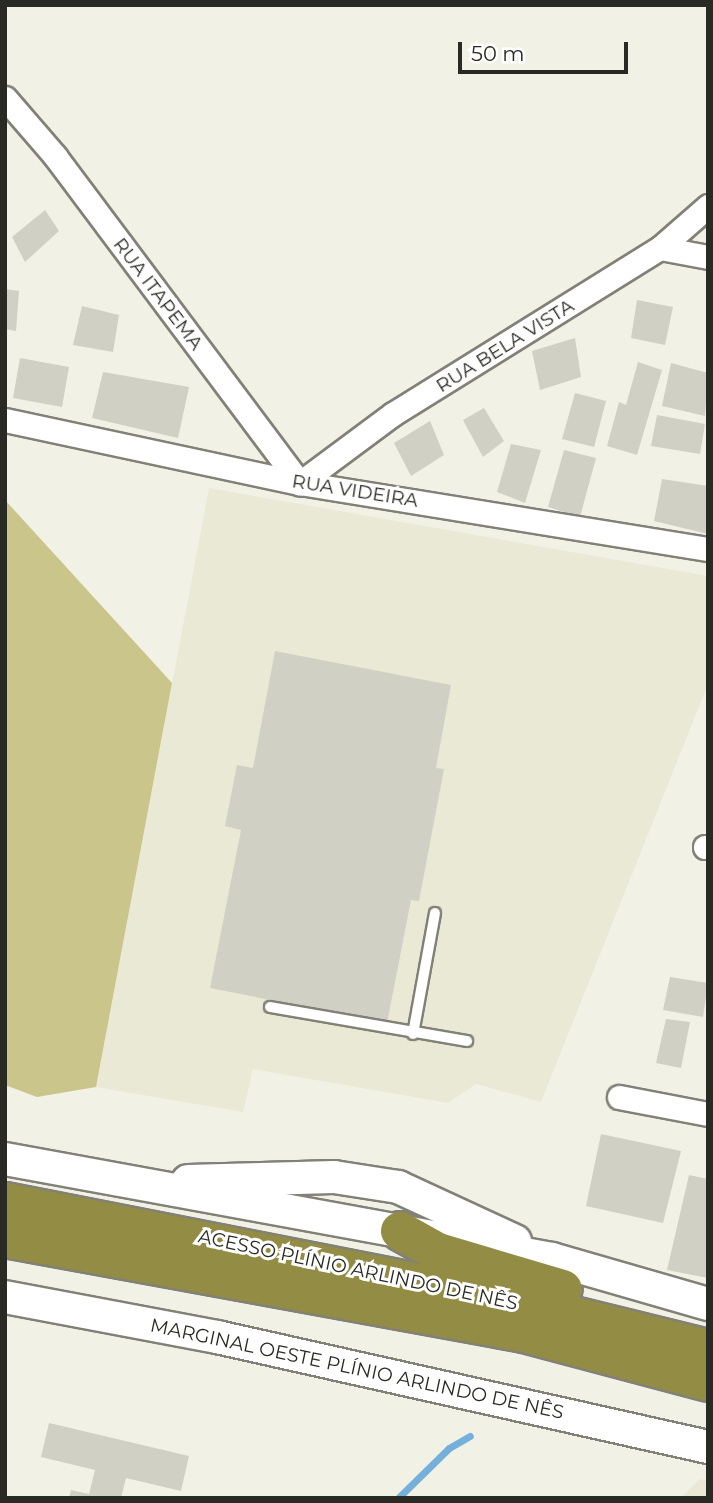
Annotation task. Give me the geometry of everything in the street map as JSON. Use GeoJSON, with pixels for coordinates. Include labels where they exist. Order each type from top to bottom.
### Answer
{"type":"FeatureCollection","features":[{"type":"Feature","properties":{"kind":"highway","name":"ACESSO PLÍNIO ARLINDO DE NÊS"},"geometry":{"type":"LineString","coordinates":[[5,1202],[525,1304],[708,1349]]}},
{"type":"Feature","properties":{"kind":"highway"},"geometry":{"type":"LineString","coordinates":[[400,1231],[439,1252],[708,1325]]}},
{"type":"Feature","properties":{"kind":"highway","name":"ACESSO PLÍNIO ARLINDO DE NÊS"},"geometry":{"type":"LineString","coordinates":[[5,1238],[524,1333],[708,1382]]}},
{"type":"Feature","properties":{"kind":"main road"},"geometry":{"type":"LineString","coordinates":[[5,1159],[552,1259],[708,1304]]}},
{"type":"Feature","properties":{"kind":"main road"},"geometry":{"type":"LineString","coordinates":[[148,1185],[334,1177],[398,1187],[552,1259]]}},
{"type":"Feature","properties":{"kind":"main road"},"geometry":{"type":"LineString","coordinates":[[334,1177],[400,1231]]}},
{"type":"Feature","properties":{"kind":"main road","name":"MARGINAL OESTE PLÍNIO ARLINDO DE NÊS"},"geometry":{"type":"LineString","coordinates":[[5,1297],[217,1337],[708,1447]]}},
{"type":"Feature","properties":{"kind":"street","name":"RUA ITAPEMA"},"geometry":{"type":"LineString","coordinates":[[8,104],[54,156],[300,483]]}},
{"type":"Feature","properties":{"kind":"street","name":"RUA BELA VISTA"},"geometry":{"type":"LineString","coordinates":[[300,483],[393,414],[660,248],[708,206]]}},
{"type":"Feature","properties":{"kind":"street"},"geometry":{"type":"LineString","coordinates":[[660,248],[708,257]]}},
{"type":"Feature","properties":{"kind":"street","name":"RUA VIDEIRA"},"geometry":{"type":"LineString","coordinates":[[5,420],[300,483],[708,549]]}},
{"type":"Feature","properties":{"kind":"street"},"geometry":{"type":"LineString","coordinates":[[619,1097],[708,1114]]}},
{"type":"Feature","properties":{"kind":"lane"},"geometry":{"type":"LineString","coordinates":[[413,1034],[435,913]]}},
{"type":"Feature","properties":{"kind":"lane"},"geometry":{"type":"LineString","coordinates":[[271,1007],[413,1034],[467,1041]]}},
{"type":"Feature","properties":{"kind":"shaded area"},"geometry":{"type":"Polygon","coordinates":[[[209,488],[708,576],[708,684],[541,1102],[476,1084],[448,1103],[253,1069],[243,1112],[96,1087],[209,488]]]}},
{"type":"Feature","properties":{"kind":"shaded area"},"geometry":{"type":"Polygon","coordinates":[[[5,500],[172,683],[96,1087],[37,1097],[5,1085],[5,500]]]}},
{"type":"Feature","properties":{"kind":"shaded area"},"geometry":{"type":"Polygon","coordinates":[[[700,1479],[708,1481],[708,1498],[681,1498],[700,1479]]]}},
{"type":"Feature","properties":{"kind":"building"},"geometry":{"type":"Polygon","coordinates":[[[45,210],[59,231],[25,262],[12,237],[45,210]]]}},
{"type":"Feature","properties":{"kind":"building"},"geometry":{"type":"Polygon","coordinates":[[[5,289],[19,291],[16,331],[5,329],[5,289]]]}},
{"type":"Feature","properties":{"kind":"building"},"geometry":{"type":"Polygon","coordinates":[[[637,300],[673,307],[665,345],[631,338],[637,300]]]}},
{"type":"Feature","properties":{"kind":"building"},"geometry":{"type":"Polygon","coordinates":[[[82,306],[119,315],[113,352],[73,345],[82,306]]]}},
{"type":"Feature","properties":{"kind":"building"},"geometry":{"type":"Polygon","coordinates":[[[575,338],[581,377],[540,390],[532,351],[575,338]]]}},
{"type":"Feature","properties":{"kind":"building"},"geometry":{"type":"Polygon","coordinates":[[[20,358],[69,367],[62,407],[13,398],[20,358]]]}},
{"type":"Feature","properties":{"kind":"building"},"geometry":{"type":"Polygon","coordinates":[[[638,362],[662,370],[637,455],[607,446],[619,402],[626,405],[638,362]]]}},
{"type":"Feature","properties":{"kind":"building"},"geometry":{"type":"Polygon","coordinates":[[[671,363],[708,373],[705,416],[662,406],[671,363]]]}},
{"type":"Feature","properties":{"kind":"building"},"geometry":{"type":"Polygon","coordinates":[[[103,372],[189,387],[178,438],[92,418],[103,372]]]}},
{"type":"Feature","properties":{"kind":"building"},"geometry":{"type":"Polygon","coordinates":[[[575,393],[606,401],[594,447],[562,439],[575,393]]]}},
{"type":"Feature","properties":{"kind":"building"},"geometry":{"type":"Polygon","coordinates":[[[484,408],[504,441],[483,457],[463,420],[484,408]]]}},
{"type":"Feature","properties":{"kind":"building"},"geometry":{"type":"Polygon","coordinates":[[[657,415],[705,424],[700,454],[651,446],[657,415]]]}},
{"type":"Feature","properties":{"kind":"building"},"geometry":{"type":"Polygon","coordinates":[[[430,421],[444,455],[411,476],[394,443],[430,421]]]}},
{"type":"Feature","properties":{"kind":"building"},"geometry":{"type":"Polygon","coordinates":[[[511,444],[541,450],[525,503],[497,492],[511,444]]]}},
{"type":"Feature","properties":{"kind":"building"},"geometry":{"type":"Polygon","coordinates":[[[564,450],[596,458],[580,517],[548,507],[564,450]]]}},
{"type":"Feature","properties":{"kind":"building"},"geometry":{"type":"Polygon","coordinates":[[[662,479],[708,486],[708,534],[654,521],[662,479]]]}},
{"type":"Feature","properties":{"kind":"building"},"geometry":{"type":"Polygon","coordinates":[[[275,651],[451,685],[436,768],[444,769],[419,901],[411,900],[387,1023],[210,988],[241,830],[225,826],[237,765],[253,768],[275,651]]]}},
{"type":"Feature","properties":{"kind":"building"},"geometry":{"type":"Polygon","coordinates":[[[670,977],[708,983],[703,1017],[663,1010],[670,977]]]}},
{"type":"Feature","properties":{"kind":"building"},"geometry":{"type":"Polygon","coordinates":[[[666,1019],[690,1022],[681,1068],[656,1063],[666,1019]]]}},
{"type":"Feature","properties":{"kind":"building"},"geometry":{"type":"Polygon","coordinates":[[[601,1134],[681,1151],[663,1223],[586,1206],[601,1134]]]}},
{"type":"Feature","properties":{"kind":"building"},"geometry":{"type":"Polygon","coordinates":[[[689,1175],[708,1179],[708,1278],[667,1270],[689,1175]]]}},
{"type":"Feature","properties":{"kind":"building"},"geometry":{"type":"Polygon","coordinates":[[[49,1423],[189,1456],[181,1491],[126,1478],[121,1498],[69,1498],[71,1490],[89,1494],[95,1470],[41,1457],[49,1423]]]}},
{"type":"Feature","properties":{"kind":"waterway"},"geometry":{"type":"LineString","coordinates":[[398,1498],[449,1448],[470,1436]]}}]}
